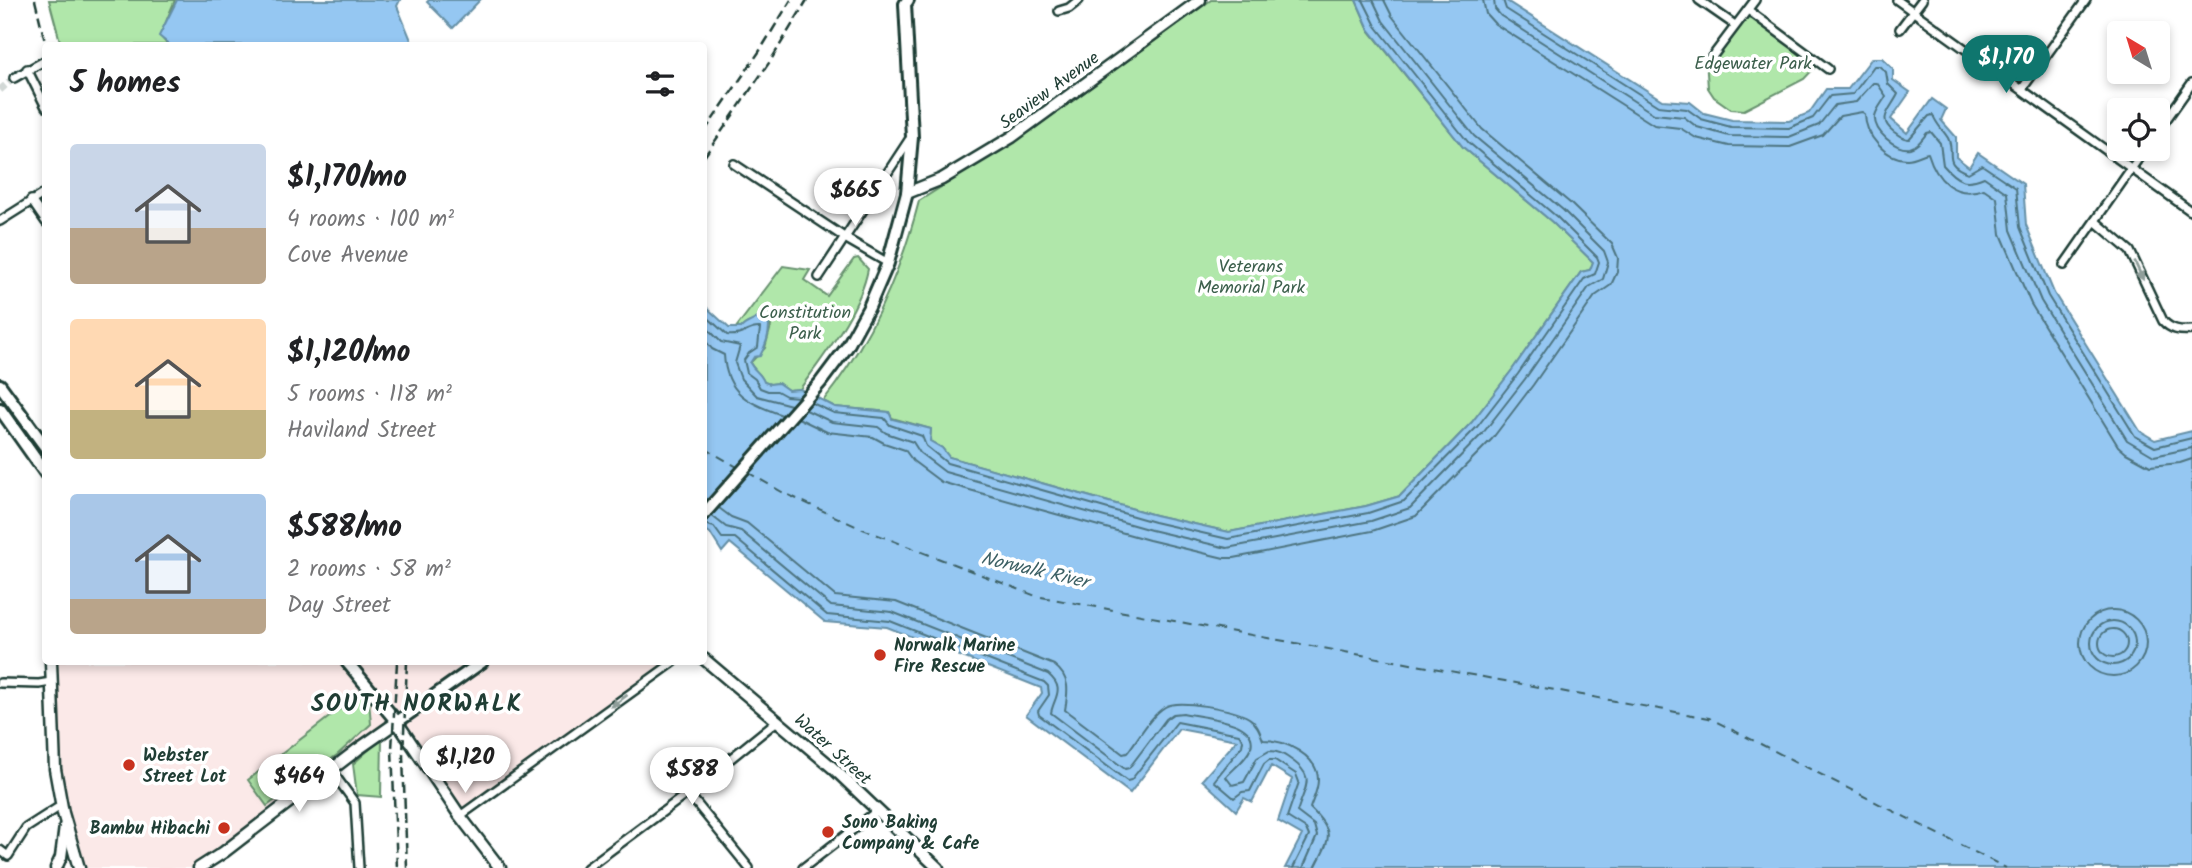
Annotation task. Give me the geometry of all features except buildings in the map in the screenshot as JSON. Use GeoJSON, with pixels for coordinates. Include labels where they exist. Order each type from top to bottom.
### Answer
{"type":"FeatureCollection","features":[{"type":"Feature","properties":{"kind":"main road","name":"Seaview Avenue"},"geometry":{"type":"LineString","coordinates":[[907,193],[942,178],[1012,137],[1200,0]]}},
{"type":"Feature","properties":{"kind":"main road"},"geometry":{"type":"LineString","coordinates":[[707,511],[820,383],[847,347],[869,307],[888,263],[907,193],[912,137],[906,1]]}},
{"type":"Feature","properties":{"kind":"main road"},"geometry":{"type":"LineString","coordinates":[[0,385],[42,443]]}},
{"type":"Feature","properties":{"kind":"main road"},"geometry":{"type":"LineString","coordinates":[[0,409],[42,467]]}},
{"type":"Feature","properties":{"kind":"main road","name":"Water Street"},"geometry":{"type":"LineString","coordinates":[[707,662],[778,721],[937,868]]}},
{"type":"Feature","properties":{"kind":"main road"},"geometry":{"type":"LineString","coordinates":[[51,665],[55,769],[79,868]]}},
{"type":"Feature","properties":{"kind":"main road"},"geometry":{"type":"LineString","coordinates":[[349,665],[397,723],[460,816],[500,868]]}},
{"type":"Feature","properties":{"kind":"main road"},"geometry":{"type":"LineString","coordinates":[[199,868],[478,665]]}},
{"type":"Feature","properties":{"kind":"main road"},"geometry":{"type":"LineString","coordinates":[[56,868],[61,857],[66,822]]}},
{"type":"Feature","properties":{"kind":"street"},"geometry":{"type":"LineString","coordinates":[[1059,11],[1069,8],[1079,0]]}},
{"type":"Feature","properties":{"kind":"street"},"geometry":{"type":"LineString","coordinates":[[1699,0],[1735,25]]}},
{"type":"Feature","properties":{"kind":"street"},"geometry":{"type":"LineString","coordinates":[[1709,61],[1755,0]]}},
{"type":"Feature","properties":{"kind":"street"},"geometry":{"type":"LineString","coordinates":[[1897,0],[2192,212]]}},
{"type":"Feature","properties":{"kind":"street"},"geometry":{"type":"LineString","coordinates":[[1900,29],[1922,0]]}},
{"type":"Feature","properties":{"kind":"street"},"geometry":{"type":"LineString","coordinates":[[2022,89],[2086,0]]}},
{"type":"Feature","properties":{"kind":"street"},"geometry":{"type":"LineString","coordinates":[[1748,10],[1828,69]]}},
{"type":"Feature","properties":{"kind":"street"},"geometry":{"type":"LineString","coordinates":[[13,78],[42,62]]}},
{"type":"Feature","properties":{"kind":"street"},"geometry":{"type":"LineString","coordinates":[[27,69],[42,99]]}},
{"type":"Feature","properties":{"kind":"street"},"geometry":{"type":"LineString","coordinates":[[2170,114],[2192,83]]}},
{"type":"Feature","properties":{"kind":"street"},"geometry":{"type":"LineString","coordinates":[[820,277],[912,137]]}},
{"type":"Feature","properties":{"kind":"street"},"geometry":{"type":"LineString","coordinates":[[2064,265],[2137,161]]}},
{"type":"Feature","properties":{"kind":"street"},"geometry":{"type":"LineString","coordinates":[[734,164],[845,238],[888,263]]}},
{"type":"Feature","properties":{"kind":"street"},"geometry":{"type":"LineString","coordinates":[[0,221],[42,194]]}},
{"type":"Feature","properties":{"kind":"street"},"geometry":{"type":"LineString","coordinates":[[31,200],[42,216]]}},
{"type":"Feature","properties":{"kind":"street"},"geometry":{"type":"LineString","coordinates":[[2095,221],[2130,251],[2163,321],[2169,328],[2192,330]]}},
{"type":"Feature","properties":{"kind":"street"},"geometry":{"type":"LineString","coordinates":[[460,816],[670,665]]}},
{"type":"Feature","properties":{"kind":"street"},"geometry":{"type":"LineString","coordinates":[[0,683],[51,682]]}},
{"type":"Feature","properties":{"kind":"street"},"geometry":{"type":"LineString","coordinates":[[587,868],[688,793],[778,721]]}},
{"type":"Feature","properties":{"kind":"street"},"geometry":{"type":"LineString","coordinates":[[331,770],[355,803],[359,868]]}},
{"type":"Feature","properties":{"kind":"street"},"geometry":{"type":"LineString","coordinates":[[688,793],[749,868]]}},
{"type":"Feature","properties":{"kind":"street"},"geometry":{"type":"LineString","coordinates":[[0,849],[8,856],[26,828],[62,805]]}},
{"type":"Feature","properties":{"kind":"street"},"geometry":{"type":"LineString","coordinates":[[803,868],[877,811]]}},
{"type":"Feature","properties":{"kind":"shaded area"},"geometry":{"type":"Polygon","coordinates":[[[51,665],[670,665],[460,816],[396,723],[199,868],[79,868],[63,813],[51,665]]]}},
{"type":"Feature","properties":{"kind":"green space"},"geometry":{"type":"Polygon","coordinates":[[[49,0],[175,0],[160,36],[165,42],[60,42],[49,0]]]}},
{"type":"Feature","properties":{"kind":"green space","name":"Veterans Memorial Park"},"geometry":{"type":"Polygon","coordinates":[[[1211,0],[1356,0],[1369,30],[1463,147],[1552,222],[1593,262],[1590,270],[1581,272],[1472,422],[1400,496],[1366,506],[1229,532],[1155,515],[949,457],[942,448],[930,441],[931,429],[892,418],[889,412],[835,407],[823,401],[840,379],[882,307],[903,255],[919,201],[1035,128],[1211,0]]]}},
{"type":"Feature","properties":{"kind":"green space","name":"Edgewater Park"},"geometry":{"type":"Polygon","coordinates":[[[1744,8],[1820,62],[1804,79],[1744,110],[1731,109],[1714,97],[1708,88],[1706,58],[1744,8]]]}},
{"type":"Feature","properties":{"kind":"green space","name":"Constitution Park"},"geometry":{"type":"Polygon","coordinates":[[[858,258],[868,269],[857,301],[840,332],[800,389],[788,390],[778,383],[764,382],[750,363],[765,348],[771,326],[752,322],[735,329],[783,266],[810,270],[804,280],[827,296],[854,259],[858,258]]]}},
{"type":"Feature","properties":{"kind":"green space"},"geometry":{"type":"Polygon","coordinates":[[[368,687],[371,724],[337,755],[267,806],[248,780],[368,687]]]}},
{"type":"Feature","properties":{"kind":"green space"},"geometry":{"type":"Polygon","coordinates":[[[382,738],[381,797],[357,795],[353,764],[382,738]]]}},
{"type":"Feature","properties":{"kind":"water"},"geometry":{"type":"Polygon","coordinates":[[[177,0],[400,0],[397,6],[412,42],[166,42],[159,36],[177,0]]]}},
{"type":"Feature","properties":{"kind":"water"},"geometry":{"type":"Polygon","coordinates":[[[480,0],[453,28],[427,2],[480,0]]]}},
{"type":"Feature","properties":{"kind":"water","name":"Norwalk River"},"geometry":{"type":"Polygon","coordinates":[[[1356,0],[1505,0],[1662,100],[1690,102],[1704,113],[1732,120],[1789,121],[1809,113],[1826,89],[1848,89],[1872,58],[1882,58],[1893,69],[1893,80],[1910,92],[1891,119],[1907,133],[1932,99],[1946,109],[1941,120],[1956,137],[1956,157],[1969,167],[1978,153],[2023,184],[2026,225],[2054,293],[2140,431],[2155,440],[2192,431],[2192,868],[1285,868],[1302,835],[1278,821],[1292,779],[1271,766],[1252,802],[1244,798],[1236,811],[1202,780],[1237,740],[1179,729],[1130,793],[1026,715],[1042,693],[1041,688],[887,627],[825,622],[730,543],[722,552],[707,531],[707,308],[729,328],[741,328],[762,314],[767,314],[767,341],[760,356],[754,357],[750,363],[764,382],[778,383],[788,390],[800,389],[835,407],[889,412],[892,419],[931,429],[930,441],[942,448],[949,457],[1155,515],[1229,532],[1366,506],[1400,496],[1472,422],[1581,272],[1590,270],[1593,262],[1552,222],[1463,147],[1369,29],[1356,0]]]}},
{"type":"Feature","properties":{"kind":"ferry route"},"geometry":{"type":"LineString","coordinates":[[707,450],[739,468]]}},
{"type":"Feature","properties":{"kind":"ferry route"},"geometry":{"type":"LineString","coordinates":[[747,472],[782,492],[860,528],[1036,596],[1709,718],[2006,868]]}},
{"type":"Feature","properties":{"kind":"tunnel"},"geometry":{"type":"LineString","coordinates":[[0,90],[14,78]]}},
{"type":"Feature","properties":{"kind":"railway"},"geometry":{"type":"LineString","coordinates":[[35,0],[45,42]]}},
{"type":"Feature","properties":{"kind":"railway"},"geometry":{"type":"LineString","coordinates":[[707,128],[791,0]]}},
{"type":"Feature","properties":{"kind":"railway"},"geometry":{"type":"LineString","coordinates":[[707,153],[771,60],[807,0]]}},
{"type":"Feature","properties":{"kind":"railway"},"geometry":{"type":"LineString","coordinates":[[397,665],[392,749],[397,868]]}},
{"type":"Feature","properties":{"kind":"railway"},"geometry":{"type":"LineString","coordinates":[[407,665],[403,756],[407,868]]}},
{"type":"Feature","properties":{"kind":"place","name":"Norwalk Marine Fire Rescue"},"geometry":{"type":"Point","coordinates":[880,655]}},
{"type":"Feature","properties":{"kind":"place","name":"Webster Street Lot"},"geometry":{"type":"Point","coordinates":[129,765]}},
{"type":"Feature","properties":{"kind":"place","name":"Bambu Hibachi"},"geometry":{"type":"Point","coordinates":[224,828]}},
{"type":"Feature","properties":{"kind":"place","name":"Sono Baking Company & Cafe"},"geometry":{"type":"Point","coordinates":[828,832]}},
{"type":"Feature","properties":{"kind":"district","name":"SOUTH NORWALK"},"geometry":{"type":"Point","coordinates":[417,703]}}]}
